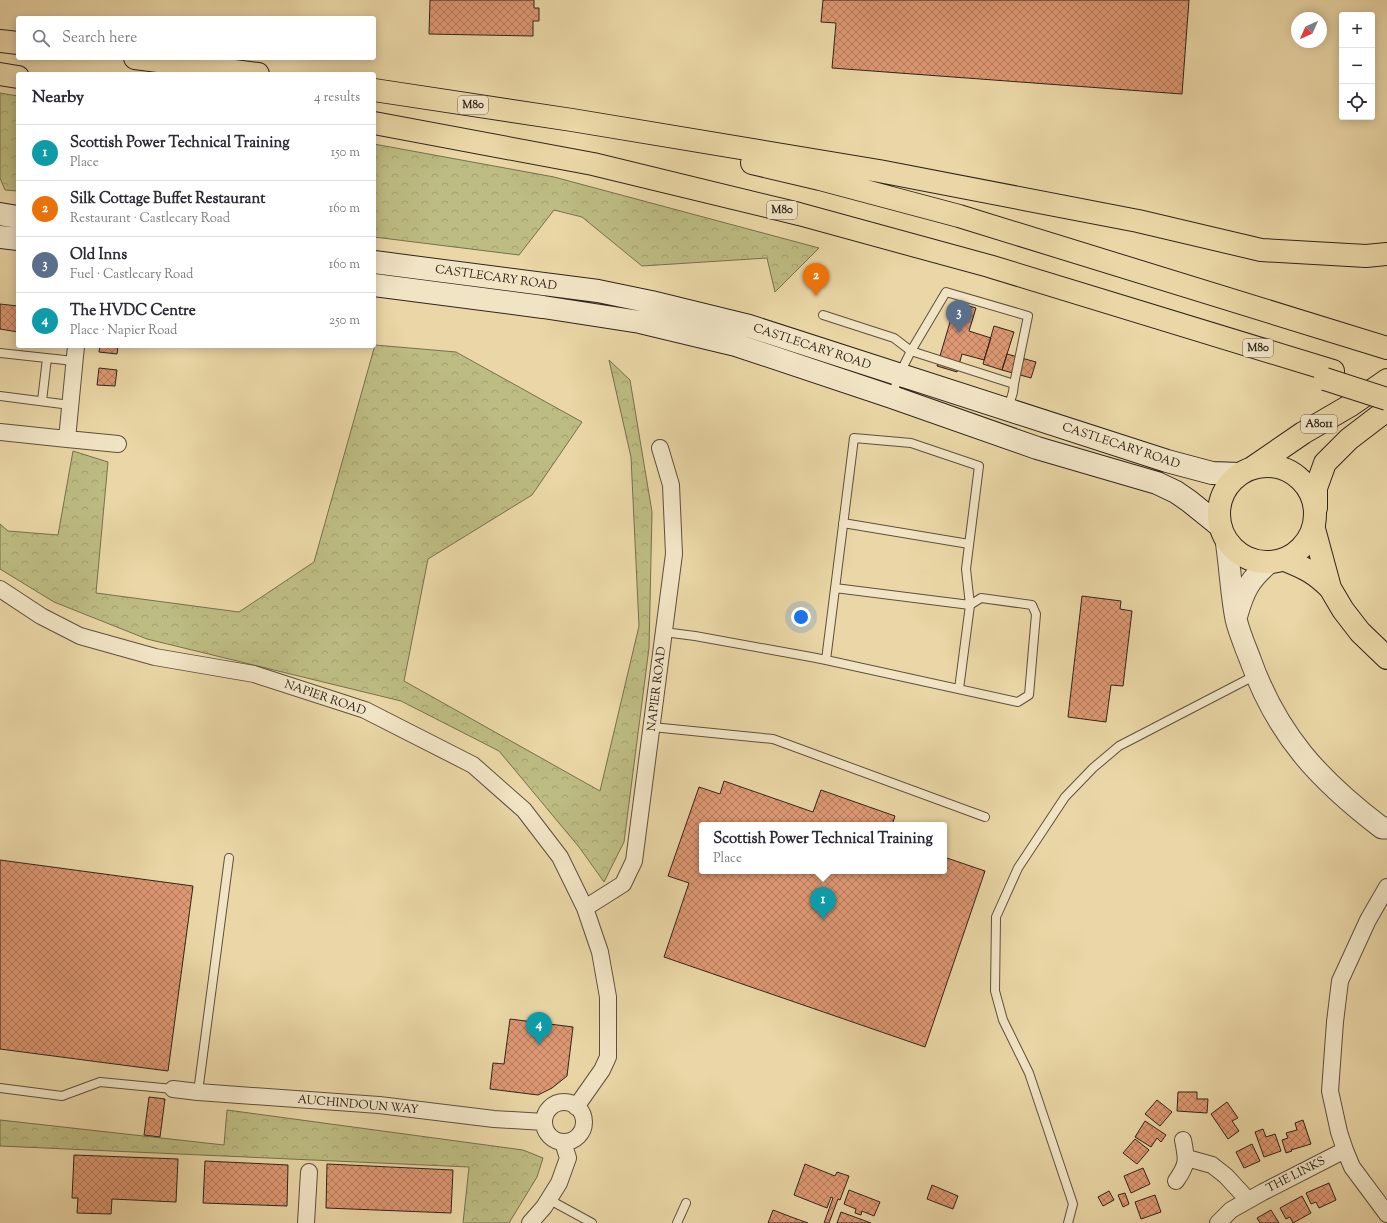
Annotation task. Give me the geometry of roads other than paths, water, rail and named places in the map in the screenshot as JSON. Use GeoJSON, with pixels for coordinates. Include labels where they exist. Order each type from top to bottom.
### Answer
{"type":"FeatureCollection","features":[{"type":"Feature","properties":{"kind":"main road"},"geometry":{"type":"LineString","coordinates":[[0,40],[16,43]]}},
{"type":"Feature","properties":{"kind":"main road"},"geometry":{"type":"LineString","coordinates":[[150,60],[243,72]]}},
{"type":"Feature","properties":{"kind":"main road"},"geometry":{"type":"LineString","coordinates":[[0,74],[16,77]]}},
{"type":"Feature","properties":{"kind":"main road","name":"M80"},"geometry":{"type":"LineString","coordinates":[[376,90],[572,120],[879,171],[1138,221],[1261,250],[1366,256],[1387,254]]}},
{"type":"Feature","properties":{"kind":"main road","name":"M80"},"geometry":{"type":"LineString","coordinates":[[572,120],[820,179],[959,216],[1387,348]]}},
{"type":"Feature","properties":{"kind":"main road","name":"M80"},"geometry":{"type":"LineString","coordinates":[[376,123],[593,164],[799,214],[989,266],[1183,325],[1329,375],[1387,399]]}},
{"type":"Feature","properties":{"kind":"main road"},"geometry":{"type":"LineString","coordinates":[[0,214],[16,217]]}},
{"type":"Feature","properties":{"kind":"main road"},"geometry":{"type":"LineString","coordinates":[[0,237],[16,240]]}},
{"type":"Feature","properties":{"kind":"main road","name":"CASTLECARY ROAD"},"geometry":{"type":"LineString","coordinates":[[376,262],[598,291],[651,302],[749,326],[1193,468],[1212,473],[1245,471]]}},
{"type":"Feature","properties":{"kind":"main road","name":"CASTLECARY ROAD"},"geometry":{"type":"LineString","coordinates":[[376,285],[543,307],[640,322],[736,345],[892,397],[1037,448],[1157,483],[1176,492],[1189,501],[1223,533]]}},
{"type":"Feature","properties":{"kind":"main road","name":"M80"},"geometry":{"type":"LineString","coordinates":[[1329,375],[1387,389]]}},
{"type":"Feature","properties":{"kind":"main road","name":"A8011"},"geometry":{"type":"LineString","coordinates":[[1223,533],[1219,509],[1223,494],[1232,481],[1303,433],[1351,405],[1387,380]]}},
{"type":"Feature","properties":{"kind":"main road","name":"A8011"},"geometry":{"type":"LineString","coordinates":[[1277,561],[1298,553],[1308,542],[1315,519],[1316,488],[1325,463],[1349,439],[1387,410]]}},
{"type":"Feature","properties":{"kind":"main road"},"geometry":{"type":"LineString","coordinates":[[1245,471],[1261,466],[1276,466],[1290,471],[1302,480],[1311,492],[1315,519],[1330,588]]}},
{"type":"Feature","properties":{"kind":"main road"},"geometry":{"type":"LineString","coordinates":[[1223,533],[1235,551],[1247,558],[1256,562],[1277,561],[1305,568],[1318,576],[1330,588],[1343,610],[1360,632],[1387,658]]}},
{"type":"Feature","properties":{"kind":"street"},"geometry":{"type":"LineString","coordinates":[[67,439],[75,354]]}},
{"type":"Feature","properties":{"kind":"street"},"geometry":{"type":"LineString","coordinates":[[0,432],[118,444]]}},
{"type":"Feature","properties":{"kind":"street","name":"NAPIER ROAD"},"geometry":{"type":"LineString","coordinates":[[585,908],[623,884],[634,861],[674,554],[671,485],[660,448]]}},
{"type":"Feature","properties":{"kind":"street"},"geometry":{"type":"LineString","coordinates":[[1223,533],[1236,619],[1256,675],[1272,710],[1285,732],[1313,766],[1353,805],[1382,828],[1387,828]]}},
{"type":"Feature","properties":{"kind":"street"},"geometry":{"type":"LineString","coordinates":[[1236,619],[1240,603],[1250,581],[1256,574],[1277,561]]}},
{"type":"Feature","properties":{"kind":"street","name":"NAPIER ROAD"},"geometry":{"type":"LineString","coordinates":[[0,589],[41,616],[80,636],[155,657],[254,674],[365,710],[473,765],[524,810],[560,857],[585,908],[600,952],[608,997],[608,1057],[602,1070],[576,1107]]}},
{"type":"Feature","properties":{"kind":"street"},"geometry":{"type":"LineString","coordinates":[[1387,887],[1368,920],[1340,981],[1334,1022],[1330,1091],[1339,1132],[1352,1167],[1387,1214]]}},
{"type":"Feature","properties":{"kind":"street","name":"AUCHINDOUN WAY"},"geometry":{"type":"LineString","coordinates":[[173,1089],[379,1105],[494,1119],[544,1122]]}},
{"type":"Feature","properties":{"kind":"street"},"geometry":{"type":"LineString","coordinates":[[564,1102],[576,1107],[583,1117],[582,1129],[575,1139],[563,1142],[552,1138],[544,1128],[544,1122],[548,1110],[558,1103],[564,1102]]}},
{"type":"Feature","properties":{"kind":"street"},"geometry":{"type":"LineString","coordinates":[[1176,1181],[1182,1172],[1187,1158],[1183,1140]]}},
{"type":"Feature","properties":{"kind":"street"},"geometry":{"type":"LineString","coordinates":[[530,1223],[548,1200],[558,1184],[568,1158],[563,1142]]}},
{"type":"Feature","properties":{"kind":"street","name":"THE LINKS"},"geometry":{"type":"LineString","coordinates":[[1218,1223],[1231,1210],[1248,1200],[1345,1150]]}},
{"type":"Feature","properties":{"kind":"street"},"geometry":{"type":"LineString","coordinates":[[1187,1158],[1212,1165],[1226,1176],[1248,1200]]}},
{"type":"Feature","properties":{"kind":"street"},"geometry":{"type":"LineString","coordinates":[[306,1223],[309,1172]]}},
{"type":"Feature","properties":{"kind":"lane"},"geometry":{"type":"LineString","coordinates":[[892,397],[899,375],[911,351],[946,292],[1028,316],[1013,392],[1008,409]]}},
{"type":"Feature","properties":{"kind":"lane"},"geometry":{"type":"LineString","coordinates":[[823,315],[894,338],[911,351],[1014,384]]}},
{"type":"Feature","properties":{"kind":"lane"},"geometry":{"type":"LineString","coordinates":[[0,353],[47,358],[75,354]]}},
{"type":"Feature","properties":{"kind":"lane"},"geometry":{"type":"LineString","coordinates":[[42,401],[47,358]]}},
{"type":"Feature","properties":{"kind":"lane"},"geometry":{"type":"LineString","coordinates":[[0,396],[70,405]]}},
{"type":"Feature","properties":{"kind":"lane"},"geometry":{"type":"LineString","coordinates":[[826,660],[842,523],[854,438],[911,443],[979,466],[966,569],[970,605],[959,689]]}},
{"type":"Feature","properties":{"kind":"lane"},"geometry":{"type":"LineString","coordinates":[[842,523],[969,544]]}},
{"type":"Feature","properties":{"kind":"lane"},"geometry":{"type":"LineString","coordinates":[[664,632],[703,637],[826,660],[1018,702],[1029,695],[1036,614],[1032,605],[980,598],[970,605],[835,588]]}},
{"type":"Feature","properties":{"kind":"lane"},"geometry":{"type":"LineString","coordinates":[[1068,1223],[1073,1204],[1029,1073],[1003,1020],[995,991],[996,917],[1022,862],[1065,797],[1093,768],[1119,746],[1256,675]]}},
{"type":"Feature","properties":{"kind":"lane"},"geometry":{"type":"LineString","coordinates":[[652,727],[774,739],[986,817]]}},
{"type":"Feature","properties":{"kind":"lane"},"geometry":{"type":"LineString","coordinates":[[198,1092],[229,858]]}},
{"type":"Feature","properties":{"kind":"lane"},"geometry":{"type":"LineString","coordinates":[[0,1088],[62,1096],[100,1082],[173,1089]]}},
{"type":"Feature","properties":{"kind":"lane"},"geometry":{"type":"LineString","coordinates":[[548,1200],[592,1223]]}},
{"type":"Feature","properties":{"kind":"lane"},"geometry":{"type":"LineString","coordinates":[[677,1223],[686,1203]]}},
{"type":"Feature","properties":{"kind":"place","name":"Silk Cottage Buffet Restaurant"},"geometry":{"type":"Point","coordinates":[816,296]}},
{"type":"Feature","properties":{"kind":"place","name":"Old Inns"},"geometry":{"type":"Point","coordinates":[959,333]}},
{"type":"Feature","properties":{"kind":"place","name":"Scottish Power Technical Training"},"geometry":{"type":"Point","coordinates":[823,920]}},
{"type":"Feature","properties":{"kind":"place","name":"The HVDC Centre"},"geometry":{"type":"Point","coordinates":[539,1045]}}]}
